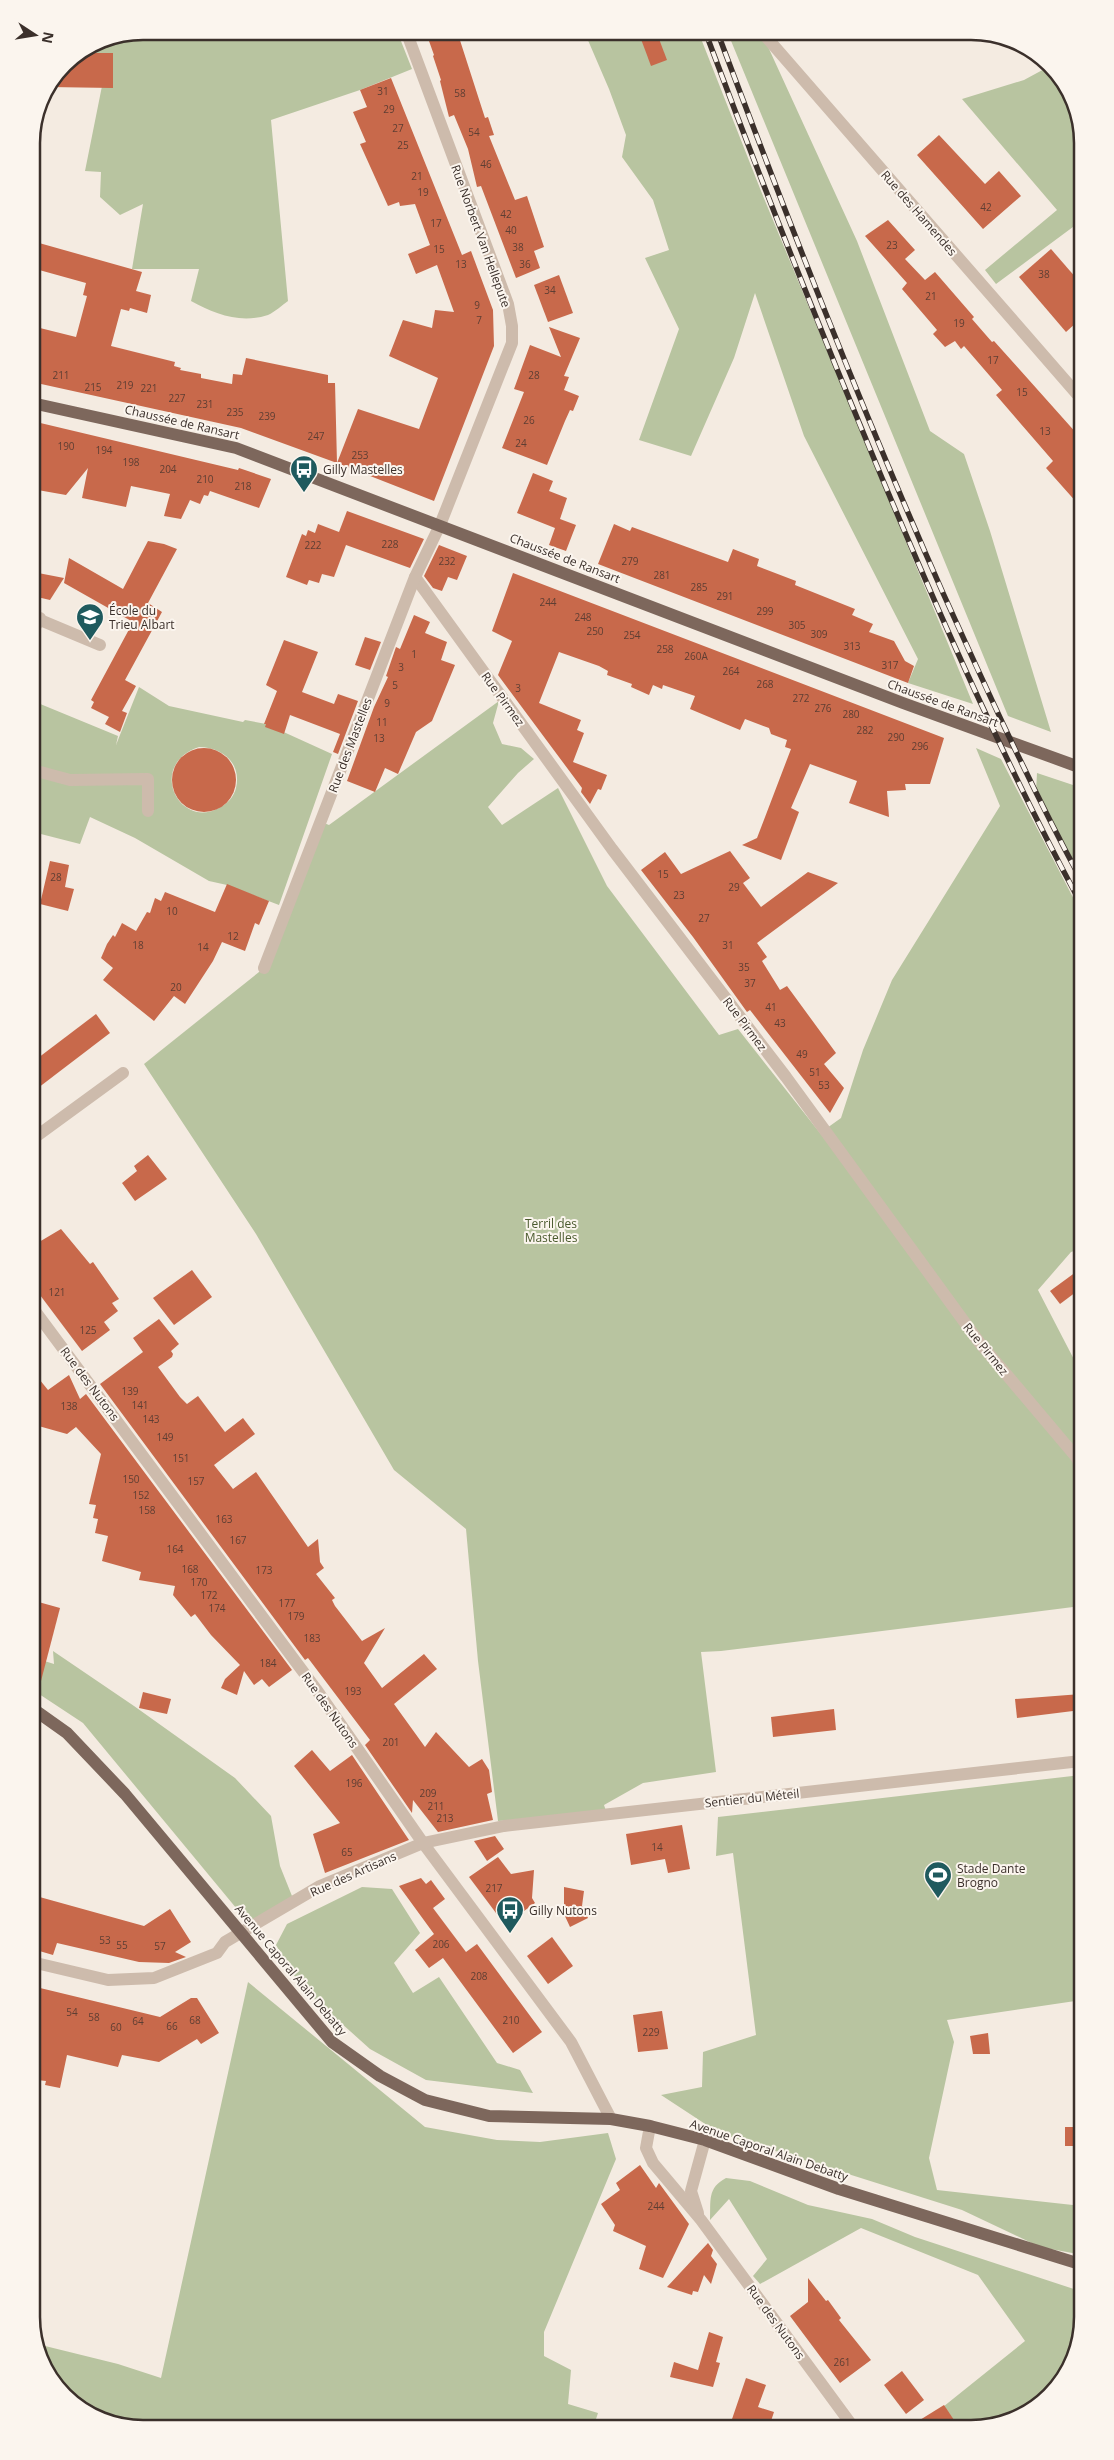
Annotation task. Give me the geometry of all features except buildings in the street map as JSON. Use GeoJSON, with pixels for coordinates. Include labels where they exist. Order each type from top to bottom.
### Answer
{"type":"FeatureCollection","features":[{"type":"Feature","properties":{"kind":"main road","name":"Chaussée de Ransart"},"geometry":{"type":"LineString","coordinates":[[40,405],[236,448],[903,703],[1074,766]]}},
{"type":"Feature","properties":{"kind":"main road","name":"Avenue Caporal Alain Debatty"},"geometry":{"type":"LineString","coordinates":[[40,1714],[67,1733],[126,1794],[332,2042],[380,2076],[425,2100],[489,2116],[611,2119],[650,2126],[705,2140],[839,2189],[1074,2262]]}},
{"type":"Feature","properties":{"kind":"street","name":"Rue Norbert Van Hellepute"},"geometry":{"type":"LineString","coordinates":[[409,40],[508,304],[512,326],[512,343],[505,363],[440,525]]}},
{"type":"Feature","properties":{"kind":"street","name":"Rue des Hamendes"},"geometry":{"type":"LineString","coordinates":[[768,40],[1074,389]]}},
{"type":"Feature","properties":{"kind":"street","name":"Rue des Mastelles"},"geometry":{"type":"LineString","coordinates":[[264,968],[415,577],[440,525]]}},
{"type":"Feature","properties":{"kind":"street","name":"Rue Pirmez"},"geometry":{"type":"LineString","coordinates":[[415,577],[612,849],[786,1077],[979,1342],[1074,1456]]}},
{"type":"Feature","properties":{"kind":"street"},"geometry":{"type":"LineString","coordinates":[[40,619],[100,645]]}},
{"type":"Feature","properties":{"kind":"street"},"geometry":{"type":"LineString","coordinates":[[40,772],[70,780],[148,779],[148,811]]}},
{"type":"Feature","properties":{"kind":"street"},"geometry":{"type":"LineString","coordinates":[[40,1134],[123,1073]]}},
{"type":"Feature","properties":{"kind":"street","name":"Rue des Nutons"},"geometry":{"type":"LineString","coordinates":[[40,1319],[316,1689],[423,1843],[571,2042],[611,2119]]}},
{"type":"Feature","properties":{"kind":"street","name":"Sentier du Méteil"},"geometry":{"type":"LineString","coordinates":[[423,1843],[504,1826],[1074,1762]]}},
{"type":"Feature","properties":{"kind":"street","name":"Rue des Artisans"},"geometry":{"type":"LineString","coordinates":[[40,1964],[108,1980],[154,1978],[217,1952],[225,1942],[320,1886],[423,1843]]}},
{"type":"Feature","properties":{"kind":"street","name":"Rue des Nutons"},"geometry":{"type":"LineString","coordinates":[[650,2126],[646,2148],[653,2163],[701,2220],[848,2420]]}},
{"type":"Feature","properties":{"kind":"street","name":"Rue des Nutons"},"geometry":{"type":"LineString","coordinates":[[701,2220],[691,2191],[705,2140]]}},
{"type":"Feature","properties":{"kind":"green space"},"geometry":{"type":"Polygon","coordinates":[[[137,40],[401,40],[412,69],[360,90],[271,120],[288,301],[268,315],[258,318],[238,318],[219,314],[191,301],[199,269],[132,269],[143,204],[120,215],[100,197],[101,172],[85,171],[102,86],[57,86],[70,70],[86,57],[104,48],[137,40]]]}},
{"type":"Feature","properties":{"kind":"green space"},"geometry":{"type":"Polygon","coordinates":[[[588,40],[702,40],[761,191],[973,704],[908,683],[918,659],[804,436],[755,293],[734,358],[691,456],[639,440],[679,329],[645,258],[669,250],[653,200],[622,157],[626,135],[588,40]]]}},
{"type":"Feature","properties":{"kind":"green space"},"geometry":{"type":"Polygon","coordinates":[[[731,40],[765,40],[857,241],[930,431],[964,454],[990,531],[1051,732],[1008,716],[731,40]]]}},
{"type":"Feature","properties":{"kind":"green space"},"geometry":{"type":"Polygon","coordinates":[[[1043,69],[1053,80],[1069,110],[1074,143],[1074,226],[996,284],[985,270],[1057,210],[962,99],[1024,80],[1043,69]]]}},
{"type":"Feature","properties":{"kind":"green space"},"geometry":{"type":"Polygon","coordinates":[[[139,687],[169,706],[243,722],[245,720],[266,724],[332,754],[279,905],[227,885],[209,881],[135,838],[90,817],[80,844],[40,834],[40,704],[118,736],[116,745],[139,687]],[[199,747],[183,755],[174,767],[172,780],[174,792],[181,803],[191,810],[204,812],[219,808],[230,800],[234,794],[237,779],[233,764],[222,753],[199,747]]]}},
{"type":"Feature","properties":{"kind":"green space","name":"Terril des Mastelles"},"geometry":{"type":"Polygon","coordinates":[[[499,701],[493,723],[502,744],[521,748],[534,759],[518,773],[488,807],[502,825],[558,788],[607,886],[719,1035],[738,1029],[820,1133],[841,1118],[863,1050],[892,980],[1000,806],[976,748],[1001,759],[1074,899],[1074,1251],[1071,1252],[1038,1290],[1074,1359],[1074,1607],[701,1652],[716,1772],[643,1783],[604,1805],[607,1814],[498,1821],[478,1661],[466,1529],[394,1470],[256,1234],[144,1064],[264,968],[324,823],[329,825],[499,701]]]}},
{"type":"Feature","properties":{"kind":"green space"},"geometry":{"type":"Polygon","coordinates":[[[1037,773],[1074,785],[1074,865],[1036,793],[1037,773]]]}},
{"type":"Feature","properties":{"kind":"green space"},"geometry":{"type":"Polygon","coordinates":[[[53,1651],[235,1778],[271,1816],[280,1866],[294,1901],[251,1926],[83,1723],[40,1695],[40,1660],[54,1664],[53,1651]]]}},
{"type":"Feature","properties":{"kind":"green space"},"geometry":{"type":"Polygon","coordinates":[[[1074,1776],[1074,2001],[947,2020],[954,2042],[929,2158],[937,2190],[1074,2205],[1074,2253],[1040,2247],[962,2210],[719,2133],[661,2095],[702,2087],[703,2052],[756,2035],[733,1853],[716,1856],[718,1817],[1074,1776]]]}},
{"type":"Feature","properties":{"kind":"green space"},"geometry":{"type":"Polygon","coordinates":[[[362,1887],[392,1889],[420,1933],[394,1963],[413,1993],[439,1977],[497,2063],[520,2070],[533,2093],[426,2080],[370,2049],[301,1987],[276,1945],[287,1924],[362,1887]]]}},
{"type":"Feature","properties":{"kind":"green space"},"geometry":{"type":"Polygon","coordinates":[[[248,1982],[425,2127],[497,2140],[540,2142],[608,2133],[616,2159],[544,2332],[544,2356],[571,2370],[568,2404],[598,2413],[596,2420],[137,2420],[110,2415],[80,2399],[57,2374],[44,2346],[118,2364],[161,2378],[248,1982]]]}},
{"type":"Feature","properties":{"kind":"green space"},"geometry":{"type":"Polygon","coordinates":[[[726,2178],[750,2181],[808,2205],[872,2219],[915,2237],[1074,2289],[1072,2337],[1069,2350],[1057,2374],[1028,2403],[1004,2415],[971,2420],[927,2420],[1025,2341],[978,2275],[861,2228],[760,2284],[753,2276],[767,2259],[729,2199],[710,2220],[711,2196],[720,2182],[726,2178]]]}},
{"type":"Feature","properties":{"kind":"railway"},"geometry":{"type":"LineString","coordinates":[[708,40],[814,311],[905,532],[1000,744],[1074,890]]}},
{"type":"Feature","properties":{"kind":"railway"},"geometry":{"type":"LineString","coordinates":[[720,40],[826,314],[883,454],[943,593],[1008,735],[1074,866]]}},
{"type":"Feature","properties":{"kind":"place","name":"Gilly Mastelles"},"geometry":{"type":"Point","coordinates":[304,493]}},
{"type":"Feature","properties":{"kind":"place","name":"École du Trieu Albart"},"geometry":{"type":"Point","coordinates":[90,641]}},
{"type":"Feature","properties":{"kind":"place","name":"Stade Dante Brogno"},"geometry":{"type":"Point","coordinates":[938,1899]}},
{"type":"Feature","properties":{"kind":"place","name":"Gilly Nutons"},"geometry":{"type":"Point","coordinates":[510,1934]}}]}
